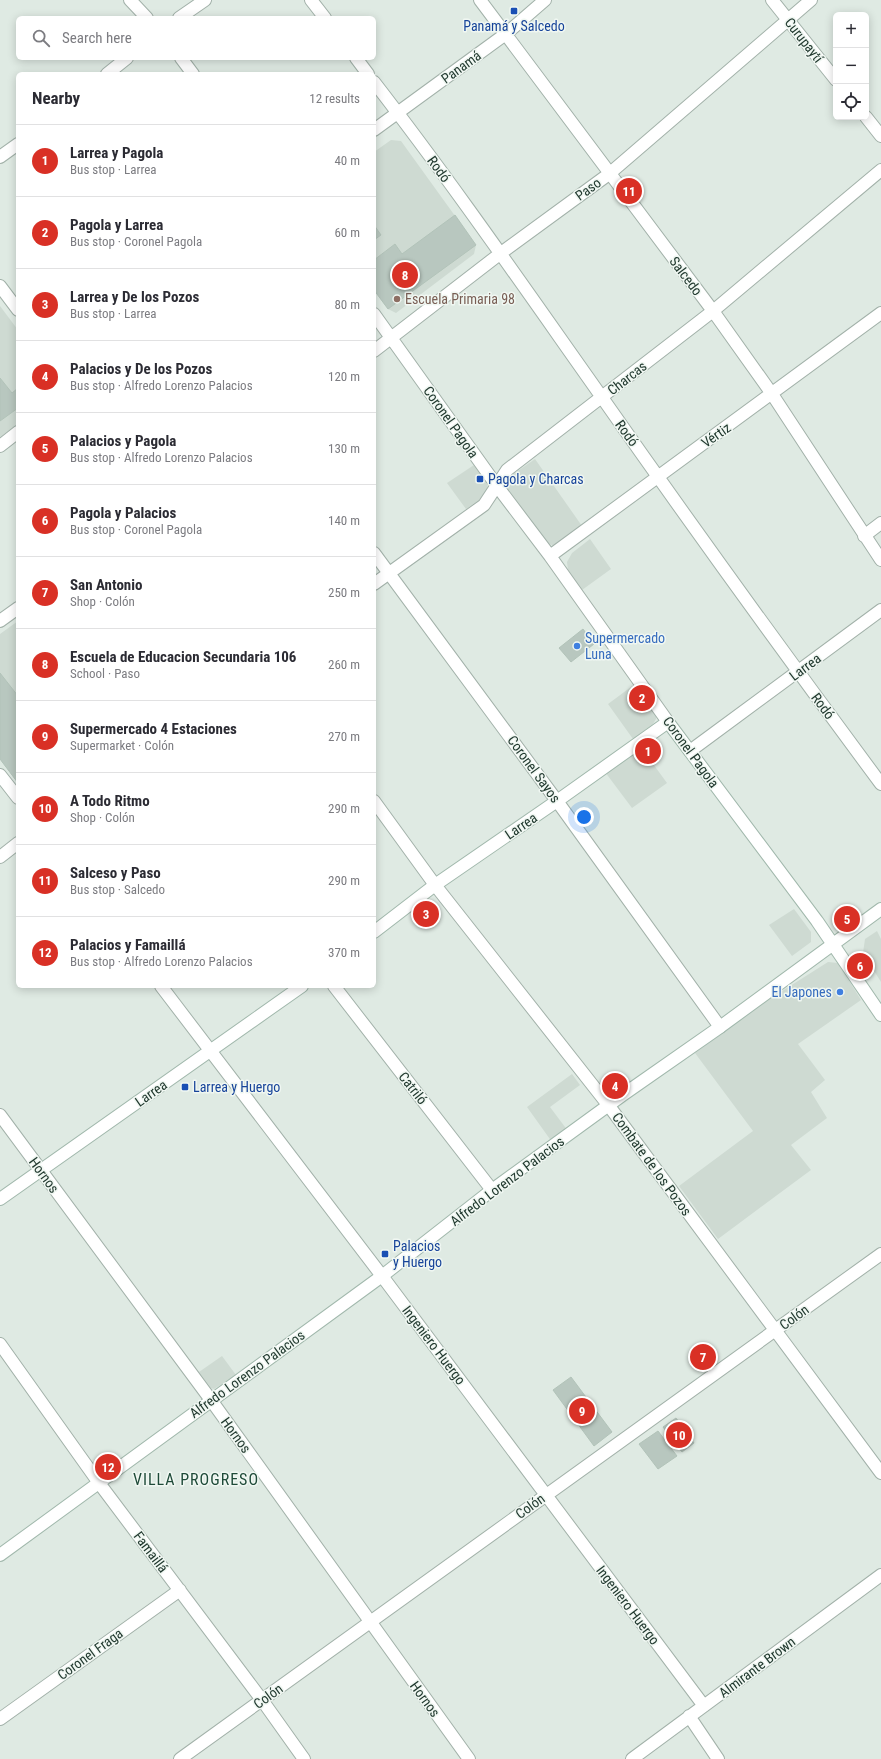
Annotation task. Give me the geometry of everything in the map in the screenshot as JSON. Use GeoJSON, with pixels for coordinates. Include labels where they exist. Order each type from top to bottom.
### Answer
{"type":"FeatureCollection","features":[{"type":"Feature","properties":{"kind":"street"},"geometry":{"type":"LineString","coordinates":[[130,0],[145,16]]}},
{"type":"Feature","properties":{"kind":"street"},"geometry":{"type":"LineString","coordinates":[[182,16],[205,0]]}},
{"type":"Feature","properties":{"kind":"street"},"geometry":{"type":"LineString","coordinates":[[311,0],[323,16]]}},
{"type":"Feature","properties":{"kind":"street","name":"Salcedo"},"geometry":{"type":"LineString","coordinates":[[480,0],[507,33],[609,174],[713,311],[772,394],[881,560]]}},
{"type":"Feature","properties":{"kind":"street","name":"Panamá"},"geometry":{"type":"LineString","coordinates":[[376,128],[507,33],[545,0]]}},
{"type":"Feature","properties":{"kind":"street","name":"Curupaytí"},"geometry":{"type":"LineString","coordinates":[[772,0],[833,76]]}},
{"type":"Feature","properties":{"kind":"street","name":"Paso"},"geometry":{"type":"LineString","coordinates":[[376,350],[501,253],[609,174],[811,0]]}},
{"type":"Feature","properties":{"kind":"street"},"geometry":{"type":"LineString","coordinates":[[110,72],[124,60]]}},
{"type":"Feature","properties":{"kind":"street"},"geometry":{"type":"LineString","coordinates":[[182,60],[192,72]]}},
{"type":"Feature","properties":{"kind":"street"},"geometry":{"type":"LineString","coordinates":[[358,60],[366,72]]}},
{"type":"Feature","properties":{"kind":"street","name":"Rodó"},"geometry":{"type":"LineString","coordinates":[[376,84],[398,112],[501,253],[798,673],[881,784]]}},
{"type":"Feature","properties":{"kind":"street"},"geometry":{"type":"LineString","coordinates":[[868,120],[881,136]]}},
{"type":"Feature","properties":{"kind":"street"},"geometry":{"type":"LineString","coordinates":[[0,157],[16,145]]}},
{"type":"Feature","properties":{"kind":"street","name":"Charcas"},"geometry":{"type":"LineString","coordinates":[[376,583],[484,505],[507,470],[713,311],[881,170]]}},
{"type":"Feature","properties":{"kind":"street"},"geometry":{"type":"LineString","coordinates":[[0,286],[16,307]]}},
{"type":"Feature","properties":{"kind":"street","name":"Vértiz"},"geometry":{"type":"LineString","coordinates":[[550,556],[881,314]]}},
{"type":"Feature","properties":{"kind":"street","name":"Coronel Pagola"},"geometry":{"type":"LineString","coordinates":[[376,317],[497,486],[550,556],[668,722],[833,944],[881,1015]]}},
{"type":"Feature","properties":{"kind":"street"},"geometry":{"type":"LineString","coordinates":[[0,446],[16,434]]}},
{"type":"Feature","properties":{"kind":"street"},"geometry":{"type":"LineString","coordinates":[[864,536],[881,523]]}},
{"type":"Feature","properties":{"kind":"street","name":"Coronel Sayos"},"geometry":{"type":"LineString","coordinates":[[376,556],[558,801],[720,1026]]}},
{"type":"Feature","properties":{"kind":"street"},"geometry":{"type":"LineString","coordinates":[[0,621],[16,609]]}},
{"type":"Feature","properties":{"kind":"street","name":"Larrea"},"geometry":{"type":"LineString","coordinates":[[690,751],[798,673],[881,610]]}},
{"type":"Feature","properties":{"kind":"street","name":"Larrea"},"geometry":{"type":"LineString","coordinates":[[376,930],[435,885],[558,801],[668,722]]}},
{"type":"Feature","properties":{"kind":"street"},"geometry":{"type":"LineString","coordinates":[[0,775],[16,795]]}},
{"type":"Feature","properties":{"kind":"street","name":"Combate de los Pozos"},"geometry":{"type":"LineString","coordinates":[[376,804],[435,885],[609,1106],[881,1473]]}},
{"type":"Feature","properties":{"kind":"street"},"geometry":{"type":"LineString","coordinates":[[0,857],[16,845]]}},
{"type":"Feature","properties":{"kind":"street","name":"Alfredo Lorenzo Palacios"},"geometry":{"type":"LineString","coordinates":[[0,1555],[382,1276],[492,1190],[881,909]]}},
{"type":"Feature","properties":{"kind":"street","name":"Ingeniero Huergo"},"geometry":{"type":"LineString","coordinates":[[163,988],[382,1276],[704,1706]]}},
{"type":"Feature","properties":{"kind":"street","name":"Larrea"},"geometry":{"type":"LineString","coordinates":[[0,1199],[299,988]]}},
{"type":"Feature","properties":{"kind":"street","name":"Catriló"},"geometry":{"type":"LineString","coordinates":[[336,988],[492,1190]]}},
{"type":"Feature","properties":{"kind":"street","name":"Hornos"},"geometry":{"type":"LineString","coordinates":[[0,1115],[211,1400],[469,1759]]}},
{"type":"Feature","properties":{"kind":"street","name":"Colón"},"geometry":{"type":"LineString","coordinates":[[180,1759],[881,1254]]}},
{"type":"Feature","properties":{"kind":"street","name":"Famaillá"},"geometry":{"type":"LineString","coordinates":[[0,1344],[99,1483],[262,1700],[304,1759]]}},
{"type":"Feature","properties":{"kind":"street","name":"Almirante Brown"},"geometry":{"type":"LineString","coordinates":[[632,1759],[881,1575]]}},
{"type":"Feature","properties":{"kind":"street","name":"Coronel Fraga"},"geometry":{"type":"LineString","coordinates":[[0,1718],[180,1590]]}},
{"type":"Feature","properties":{"kind":"street"},"geometry":{"type":"LineString","coordinates":[[689,1716],[718,1759]]}},
{"type":"Feature","properties":{"kind":"shaded area"},"geometry":{"type":"Polygon","coordinates":[[[391,140],[401,141],[476,245],[474,254],[396,313],[388,309],[376,293],[376,151],[391,140]]]}},
{"type":"Feature","properties":{"kind":"shaded area"},"geometry":{"type":"Polygon","coordinates":[[[0,306],[16,327],[16,425],[0,437],[0,306]]]}},
{"type":"Feature","properties":{"kind":"shaded area"},"geometry":{"type":"Polygon","coordinates":[[[535,459],[582,526],[554,546],[547,543],[509,493],[507,488],[507,483],[512,475],[535,459]]]}},
{"type":"Feature","properties":{"kind":"shaded area"},"geometry":{"type":"Polygon","coordinates":[[[474,465],[487,484],[488,488],[483,497],[466,509],[447,483],[474,465]]]}},
{"type":"Feature","properties":{"kind":"shaded area"},"geometry":{"type":"Polygon","coordinates":[[[590,539],[611,569],[582,590],[568,570],[567,562],[572,553],[590,539]]]}},
{"type":"Feature","properties":{"kind":"shaded area"},"geometry":{"type":"Polygon","coordinates":[[[16,622],[16,780],[0,759],[0,634],[16,622]]]}},
{"type":"Feature","properties":{"kind":"shaded area"},"geometry":{"type":"Polygon","coordinates":[[[635,684],[656,713],[656,719],[653,724],[633,739],[608,704],[635,684]]]}},
{"type":"Feature","properties":{"kind":"shaded area"},"geometry":{"type":"Polygon","coordinates":[[[640,746],[667,783],[632,808],[605,772],[640,746]]]}},
{"type":"Feature","properties":{"kind":"shaded area"},"geometry":{"type":"Polygon","coordinates":[[[794,909],[811,932],[811,942],[792,956],[769,925],[794,909]]]}},
{"type":"Feature","properties":{"kind":"shaded area"},"geometry":{"type":"Polygon","coordinates":[[[877,931],[881,939],[881,982],[863,953],[865,939],[877,931]]]}},
{"type":"Feature","properties":{"kind":"shaded area"},"geometry":{"type":"Polygon","coordinates":[[[828,962],[838,963],[861,1000],[798,1044],[825,1080],[811,1092],[827,1118],[791,1145],[811,1170],[718,1239],[679,1186],[753,1131],[695,1053],[768,1000],[828,962]]]}},
{"type":"Feature","properties":{"kind":"shaded area"},"geometry":{"type":"Polygon","coordinates":[[[572,1074],[580,1085],[550,1107],[568,1131],[552,1142],[527,1107],[572,1074]]]}},
{"type":"Feature","properties":{"kind":"shaded area"},"geometry":{"type":"Polygon","coordinates":[[[222,1356],[236,1375],[214,1389],[211,1388],[199,1372],[222,1356]]]}},
{"type":"Feature","properties":{"kind":"building"},"geometry":{"type":"Polygon","coordinates":[[[455,215],[476,245],[388,309],[376,293],[376,258],[395,244],[402,254],[455,215]]]}},
{"type":"Feature","properties":{"kind":"building"},"geometry":{"type":"Polygon","coordinates":[[[376,228],[381,235],[376,239],[376,228]]]}},
{"type":"Feature","properties":{"kind":"building"},"geometry":{"type":"Polygon","coordinates":[[[0,378],[12,393],[16,390],[16,409],[0,421],[0,378]]]}},
{"type":"Feature","properties":{"kind":"building","name":"Supermercado Luna"},"geometry":{"type":"Polygon","coordinates":[[[583,629],[594,644],[571,662],[559,648],[583,629]]]}},
{"type":"Feature","properties":{"kind":"building"},"geometry":{"type":"Polygon","coordinates":[[[0,673],[16,693],[16,780],[0,759],[0,673]]]}},
{"type":"Feature","properties":{"kind":"building"},"geometry":{"type":"Polygon","coordinates":[[[571,1377],[612,1432],[594,1446],[553,1390],[571,1377]]]}},
{"type":"Feature","properties":{"kind":"building"},"geometry":{"type":"Polygon","coordinates":[[[676,1418],[694,1443],[682,1452],[663,1427],[676,1418]]]}},
{"type":"Feature","properties":{"kind":"building"},"geometry":{"type":"Polygon","coordinates":[[[658,1431],[677,1456],[658,1469],[639,1444],[658,1431]]]}},
{"type":"Feature","properties":{"kind":"place","name":"Panamá y Salcedo"},"geometry":{"type":"Point","coordinates":[514,11]}},
{"type":"Feature","properties":{"kind":"place","name":"Salceso y Paso"},"geometry":{"type":"Point","coordinates":[629,191]}},
{"type":"Feature","properties":{"kind":"place","name":"Escuela de Educacion Secundaria 106"},"geometry":{"type":"Point","coordinates":[405,275]}},
{"type":"Feature","properties":{"kind":"place","name":"Escuela Primaria 98"},"geometry":{"type":"Point","coordinates":[397,299]}},
{"type":"Feature","properties":{"kind":"place","name":"Pagola y Charcas"},"geometry":{"type":"Point","coordinates":[480,479]}},
{"type":"Feature","properties":{"kind":"place","name":"Supermercado Luna"},"geometry":{"type":"Point","coordinates":[577,646]}},
{"type":"Feature","properties":{"kind":"place","name":"Pagola y Larrea"},"geometry":{"type":"Point","coordinates":[642,698]}},
{"type":"Feature","properties":{"kind":"place","name":"Larrea y Pagola"},"geometry":{"type":"Point","coordinates":[648,751]}},
{"type":"Feature","properties":{"kind":"place","name":"Larrea y De los Pozos"},"geometry":{"type":"Point","coordinates":[426,914]}},
{"type":"Feature","properties":{"kind":"place","name":"Palacios y Pagola"},"geometry":{"type":"Point","coordinates":[847,919]}},
{"type":"Feature","properties":{"kind":"place","name":"Pagola y Palacios"},"geometry":{"type":"Point","coordinates":[860,966]}},
{"type":"Feature","properties":{"kind":"place","name":"El Japones"},"geometry":{"type":"Point","coordinates":[840,992]}},
{"type":"Feature","properties":{"kind":"place","name":"Palacios y De los Pozos"},"geometry":{"type":"Point","coordinates":[615,1086]}},
{"type":"Feature","properties":{"kind":"place","name":"Larrea y Huergo"},"geometry":{"type":"Point","coordinates":[185,1087]}},
{"type":"Feature","properties":{"kind":"place","name":"Palacios y Huergo"},"geometry":{"type":"Point","coordinates":[385,1254]}},
{"type":"Feature","properties":{"kind":"place","name":"San Antonio"},"geometry":{"type":"Point","coordinates":[703,1357]}},
{"type":"Feature","properties":{"kind":"place","name":"Supermercado 4 Estaciones"},"geometry":{"type":"Point","coordinates":[582,1411]}},
{"type":"Feature","properties":{"kind":"place","name":"A Todo Ritmo"},"geometry":{"type":"Point","coordinates":[679,1435]}},
{"type":"Feature","properties":{"kind":"place","name":"Palacios y Famaillá"},"geometry":{"type":"Point","coordinates":[108,1467]}},
{"type":"Feature","properties":{"kind":"district","name":"VILLA PROGRESO"},"geometry":{"type":"Point","coordinates":[196,1479]}}]}
